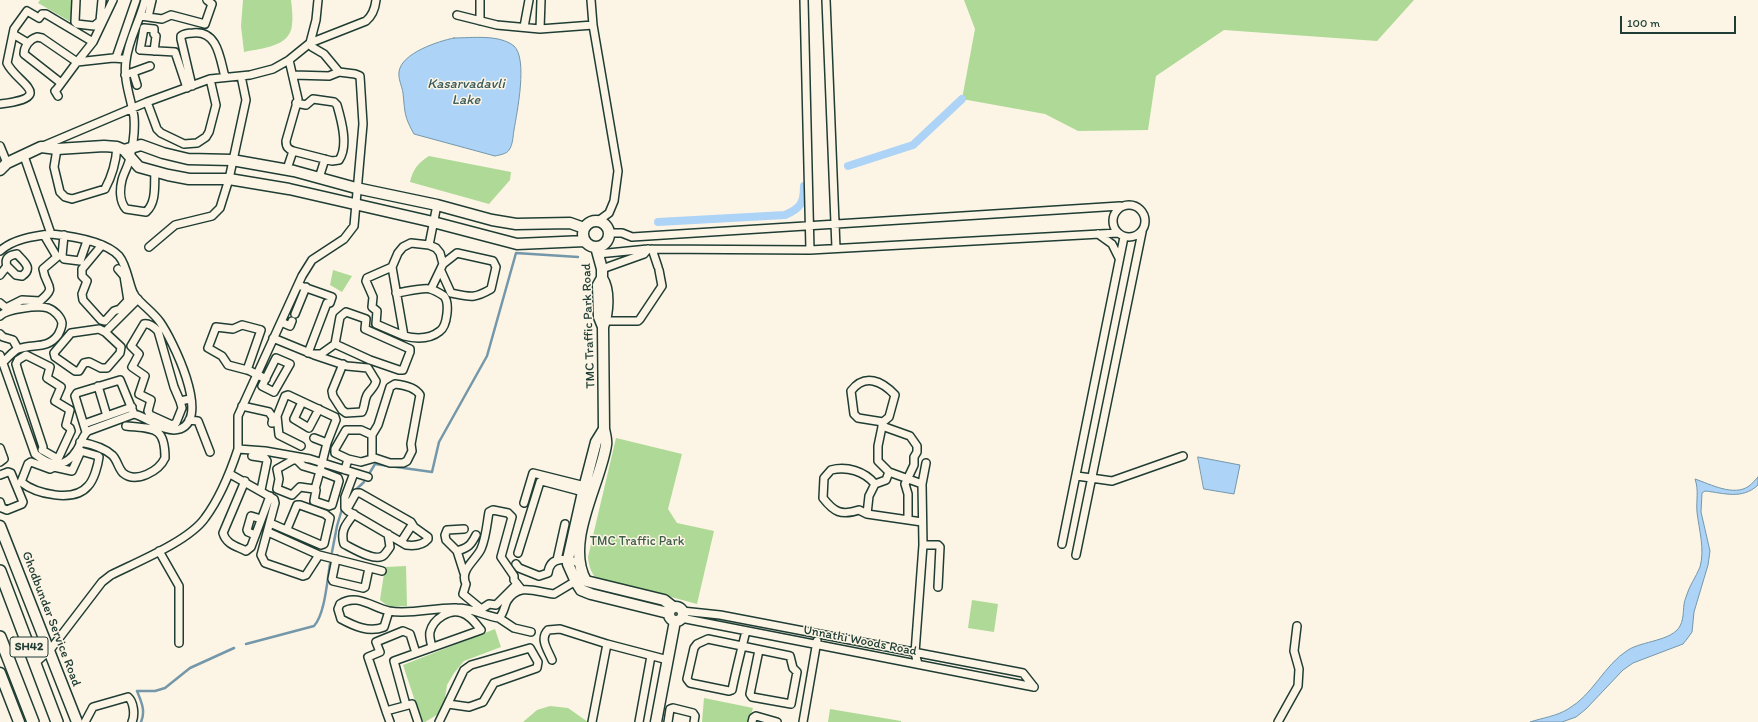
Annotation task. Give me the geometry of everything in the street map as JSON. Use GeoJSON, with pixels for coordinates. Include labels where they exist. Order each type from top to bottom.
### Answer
{"type":"FeatureCollection","features":[{"type":"Feature","properties":{"kind":"main road","name":"SH42"},"geometry":{"type":"LineString","coordinates":[[0,571],[57,722]]}},
{"type":"Feature","properties":{"kind":"main road","name":"SH42"},"geometry":{"type":"LineString","coordinates":[[0,637],[33,722]]}},
{"type":"Feature","properties":{"kind":"street"},"geometry":{"type":"LineString","coordinates":[[76,0],[75,22],[78,24],[97,26],[100,21],[102,0]]}},
{"type":"Feature","properties":{"kind":"street"},"geometry":{"type":"LineString","coordinates":[[58,96],[56,91],[93,42],[112,0]]}},
{"type":"Feature","properties":{"kind":"street"},"geometry":{"type":"LineString","coordinates":[[116,58],[136,0]]}},
{"type":"Feature","properties":{"kind":"street"},"geometry":{"type":"LineString","coordinates":[[145,0],[145,16]]}},
{"type":"Feature","properties":{"kind":"street"},"geometry":{"type":"LineString","coordinates":[[152,0],[130,44],[126,58],[125,75],[134,127],[126,150],[120,192],[126,209],[146,212],[148,210],[154,200],[155,171]]}},
{"type":"Feature","properties":{"kind":"street"},"geometry":{"type":"LineString","coordinates":[[145,16],[162,19],[171,14],[205,24],[212,4],[207,0]]}},
{"type":"Feature","properties":{"kind":"street"},"geometry":{"type":"LineString","coordinates":[[318,0],[316,20],[310,43],[312,47],[324,54],[339,72]]}},
{"type":"Feature","properties":{"kind":"street"},"geometry":{"type":"LineString","coordinates":[[0,146],[3,166],[41,147],[147,102],[210,79],[241,76],[273,69],[289,60],[310,43],[366,21],[370,18],[376,6],[376,0]]}},
{"type":"Feature","properties":{"kind":"street"},"geometry":{"type":"LineString","coordinates":[[480,0],[480,21]]}},
{"type":"Feature","properties":{"kind":"street"},"geometry":{"type":"LineString","coordinates":[[524,28],[529,0]]}},
{"type":"Feature","properties":{"kind":"street"},"geometry":{"type":"LineString","coordinates":[[540,29],[542,0]]}},
{"type":"Feature","properties":{"kind":"street"},"geometry":{"type":"LineString","coordinates":[[585,241],[583,233],[584,228],[589,222],[598,221],[609,213],[614,201],[618,170],[591,0]]}},
{"type":"Feature","properties":{"kind":"street"},"geometry":{"type":"LineString","coordinates":[[804,0],[810,250]]}},
{"type":"Feature","properties":{"kind":"street"},"geometry":{"type":"LineString","coordinates":[[826,0],[836,248]]}},
{"type":"Feature","properties":{"kind":"street"},"geometry":{"type":"LineString","coordinates":[[0,104],[19,102],[28,95],[30,91],[29,86],[9,67],[7,63],[16,24],[27,11],[39,18],[42,14],[46,14],[93,42]]}},
{"type":"Feature","properties":{"kind":"street"},"geometry":{"type":"LineString","coordinates":[[457,15],[497,25],[524,28],[540,29],[594,25]]}},
{"type":"Feature","properties":{"kind":"street"},"geometry":{"type":"LineString","coordinates":[[190,87],[181,40],[183,35],[186,34],[202,32],[215,42],[225,77]]}},
{"type":"Feature","properties":{"kind":"street"},"geometry":{"type":"LineString","coordinates":[[13,34],[28,44]]}},
{"type":"Feature","properties":{"kind":"street"},"geometry":{"type":"LineString","coordinates":[[61,83],[24,54],[24,48],[34,38],[42,38],[77,62],[126,58]]}},
{"type":"Feature","properties":{"kind":"street"},"geometry":{"type":"LineString","coordinates":[[154,51],[175,52],[190,87]]}},
{"type":"Feature","properties":{"kind":"street"},"geometry":{"type":"LineString","coordinates":[[289,60],[298,99],[296,103],[286,141],[286,146],[288,149],[293,151],[336,161],[342,156],[344,142],[343,128],[337,105],[334,102],[313,99],[306,105],[296,103]]}},
{"type":"Feature","properties":{"kind":"street"},"geometry":{"type":"LineString","coordinates":[[125,75],[150,66]]}},
{"type":"Feature","properties":{"kind":"street"},"geometry":{"type":"LineString","coordinates":[[133,72],[137,84]]}},
{"type":"Feature","properties":{"kind":"street"},"geometry":{"type":"LineString","coordinates":[[35,663],[50,650],[102,582],[111,575],[158,551],[195,528],[205,519],[230,474],[238,449],[239,431],[237,423],[242,406],[266,358],[273,338],[298,285],[312,260],[344,239],[354,226],[356,188],[363,124],[362,80],[360,76],[355,74],[339,72],[329,76],[293,75]]}},
{"type":"Feature","properties":{"kind":"street"},"geometry":{"type":"LineString","coordinates":[[149,247],[175,225],[212,216],[220,208],[229,179],[246,100],[241,76]]}},
{"type":"Feature","properties":{"kind":"street"},"geometry":{"type":"LineString","coordinates":[[147,102],[157,129],[161,133],[184,144],[191,144],[204,139],[209,132],[216,105],[210,79]]}},
{"type":"Feature","properties":{"kind":"street"},"geometry":{"type":"LineString","coordinates":[[188,160],[191,144]]}},
{"type":"Feature","properties":{"kind":"street"},"geometry":{"type":"LineString","coordinates":[[41,147],[57,149],[104,146],[126,150],[140,145],[163,154],[188,160],[232,160],[291,170],[356,188],[437,205],[492,220],[516,224],[570,223],[584,228]]}},
{"type":"Feature","properties":{"kind":"street"},"geometry":{"type":"LineString","coordinates":[[57,149],[54,167],[60,192],[65,197],[72,199],[105,189],[110,180],[116,162],[126,150]]}},
{"type":"Feature","properties":{"kind":"street"},"geometry":{"type":"LineString","coordinates":[[126,150],[139,167],[155,171],[189,179],[229,179],[289,189],[356,203],[517,244],[585,241],[597,250],[810,250],[1098,234],[1134,237],[1142,232]]}},
{"type":"Feature","properties":{"kind":"street"},"geometry":{"type":"LineString","coordinates":[[289,189],[293,151]]}},
{"type":"Feature","properties":{"kind":"street"},"geometry":{"type":"LineString","coordinates":[[0,303],[6,308],[22,300],[40,301],[49,293],[50,288],[43,269],[57,257],[48,234],[24,156]]}},
{"type":"Feature","properties":{"kind":"street"},"geometry":{"type":"LineString","coordinates":[[319,178],[325,159]]}},
{"type":"Feature","properties":{"kind":"street"},"geometry":{"type":"LineString","coordinates":[[429,245],[437,205]]}},
{"type":"Feature","properties":{"kind":"street"},"geometry":{"type":"LineString","coordinates":[[609,233],[622,233],[632,237],[810,227],[1134,205],[1142,210],[1145,224],[1142,232],[1076,555]]}},
{"type":"Feature","properties":{"kind":"street"},"geometry":{"type":"LineString","coordinates":[[1062,544],[1077,476],[1119,260],[1121,235],[1115,229],[1112,220],[1120,206]]}},
{"type":"Feature","properties":{"kind":"street"},"geometry":{"type":"LineString","coordinates":[[597,250],[607,241],[609,233],[606,225],[598,221]]}},
{"type":"Feature","properties":{"kind":"street"},"geometry":{"type":"LineString","coordinates":[[8,256],[6,261],[7,266],[16,275],[22,276],[27,271],[27,264],[17,254],[8,256],[0,251],[5,246],[32,237],[48,234],[64,235],[102,245],[119,256],[128,274],[136,297],[159,321],[177,352],[186,374],[191,412],[190,420],[180,429],[173,430],[144,422],[133,411],[122,381],[118,380],[76,394],[86,432]]}},
{"type":"Feature","properties":{"kind":"street"},"geometry":{"type":"LineString","coordinates":[[1098,234],[1112,244],[1117,252],[1119,260]]}},
{"type":"Feature","properties":{"kind":"street"},"geometry":{"type":"LineString","coordinates":[[64,235],[62,256],[64,259],[80,261],[87,241]]}},
{"type":"Feature","properties":{"kind":"street"},"geometry":{"type":"LineString","coordinates":[[630,250],[632,237]]}},
{"type":"Feature","properties":{"kind":"street"},"geometry":{"type":"LineString","coordinates":[[404,336],[392,267],[398,253],[403,247],[411,243],[429,245],[436,248],[440,253],[442,267],[451,293]]}},
{"type":"Feature","properties":{"kind":"street"},"geometry":{"type":"LineString","coordinates":[[102,245],[82,268],[82,276],[87,281],[82,294],[83,300],[101,320],[105,321],[114,311],[120,309],[128,301],[136,297]]}},
{"type":"Feature","properties":{"kind":"street"},"geometry":{"type":"LineString","coordinates":[[603,323],[638,321],[662,286],[658,268],[650,249]]}},
{"type":"Feature","properties":{"kind":"street"},"geometry":{"type":"LineString","coordinates":[[602,273],[644,254],[650,249]]}},
{"type":"Feature","properties":{"kind":"street","name":"TMC Traffic Park Road"},"geometry":{"type":"LineString","coordinates":[[582,582],[579,563],[580,541],[596,442],[604,430],[603,323],[599,317],[598,285],[602,273],[597,250]]}},
{"type":"Feature","properties":{"kind":"street"},"geometry":{"type":"LineString","coordinates":[[431,290],[442,267],[457,253],[494,261],[496,267],[491,289],[479,296],[471,298],[451,293]]}},
{"type":"Feature","properties":{"kind":"street"},"geometry":{"type":"LineString","coordinates":[[0,275],[7,266]]}},
{"type":"Feature","properties":{"kind":"street"},"geometry":{"type":"LineString","coordinates":[[392,267],[366,280],[373,297],[372,307],[377,311],[376,324],[404,336],[417,339],[439,332],[443,329],[447,316],[446,299],[443,295],[431,290],[396,293]]}},
{"type":"Feature","properties":{"kind":"street"},"geometry":{"type":"LineString","coordinates":[[118,269],[124,279],[128,301]]}},
{"type":"Feature","properties":{"kind":"street"},"geometry":{"type":"LineString","coordinates":[[298,285],[332,297],[330,303],[327,303],[310,354]]}},
{"type":"Feature","properties":{"kind":"street"},"geometry":{"type":"LineString","coordinates":[[281,322],[291,323],[306,287]]}},
{"type":"Feature","properties":{"kind":"street"},"geometry":{"type":"LineString","coordinates":[[446,299],[451,293]]}},
{"type":"Feature","properties":{"kind":"street"},"geometry":{"type":"LineString","coordinates":[[105,332],[136,297]]}},
{"type":"Feature","properties":{"kind":"street"},"geometry":{"type":"LineString","coordinates":[[0,316],[2,313],[8,311],[41,307],[54,311],[61,318],[61,330],[54,340],[45,344],[18,349],[2,363]]}},
{"type":"Feature","properties":{"kind":"street"},"geometry":{"type":"LineString","coordinates":[[310,354],[321,354],[335,344],[340,317],[346,312],[366,319],[365,329],[410,349],[410,352],[403,370],[399,370],[370,360],[335,344]]}},
{"type":"Feature","properties":{"kind":"street"},"geometry":{"type":"LineString","coordinates":[[144,324],[154,327],[158,331],[174,387],[180,401],[182,408],[176,423],[172,425],[150,415],[148,411],[151,400],[139,394],[145,376],[132,367],[139,354],[131,346],[144,324]]}},
{"type":"Feature","properties":{"kind":"street"},"geometry":{"type":"LineString","coordinates":[[247,370],[261,330],[242,325],[233,329],[216,327],[208,348],[222,356],[228,365],[247,370],[266,378]]}},
{"type":"Feature","properties":{"kind":"street"},"geometry":{"type":"LineString","coordinates":[[99,329],[105,332],[118,344],[121,350],[107,368],[101,368],[89,362],[84,363],[79,371],[74,371],[55,357],[54,353],[71,333],[99,329]]}},
{"type":"Feature","properties":{"kind":"street"},"geometry":{"type":"LineString","coordinates":[[0,334],[3,337],[13,340],[18,349]]}},
{"type":"Feature","properties":{"kind":"street"},"geometry":{"type":"LineString","coordinates":[[273,338],[310,354],[343,364],[368,368],[376,381],[375,386],[366,397],[362,412],[346,413],[332,396],[332,391],[343,364]]}},
{"type":"Feature","properties":{"kind":"street"},"geometry":{"type":"LineString","coordinates":[[0,355],[35,454],[45,460],[57,464],[64,464],[79,450]]}},
{"type":"Feature","properties":{"kind":"street"},"geometry":{"type":"LineString","coordinates":[[26,355],[49,365],[50,369],[47,378],[60,385],[61,389],[55,401],[70,409],[66,425],[71,431],[58,458],[42,450],[43,447],[20,378],[16,364],[18,360],[26,355]]}},
{"type":"Feature","properties":{"kind":"street"},"geometry":{"type":"LineString","coordinates":[[266,358],[274,362]]}},
{"type":"Feature","properties":{"kind":"street"},"geometry":{"type":"LineString","coordinates":[[277,358],[290,364],[275,392],[263,387],[266,378],[277,358]]}},
{"type":"Feature","properties":{"kind":"street"},"geometry":{"type":"LineString","coordinates":[[9,382],[20,378]]}},
{"type":"Feature","properties":{"kind":"street"},"geometry":{"type":"LineString","coordinates":[[908,520],[908,494],[905,484],[907,479],[914,465],[914,457],[917,452],[917,446],[910,436],[882,424],[858,418],[854,414],[851,391],[857,384],[869,381],[882,383],[895,394],[888,417],[882,424],[878,446],[878,462],[889,472],[907,479],[922,484]]}},
{"type":"Feature","properties":{"kind":"street"},"geometry":{"type":"LineString","coordinates":[[372,435],[361,430],[346,430],[335,449],[335,453],[348,459],[361,462],[372,458],[390,464],[403,464],[407,461],[412,451],[411,444],[420,395],[417,391],[395,384],[390,388],[378,425],[372,435],[372,458]]}},
{"type":"Feature","properties":{"kind":"street"},"geometry":{"type":"LineString","coordinates":[[98,386],[108,416]]}},
{"type":"Feature","properties":{"kind":"street"},"geometry":{"type":"LineString","coordinates":[[301,446],[279,435],[277,416],[285,396],[288,395],[335,417],[336,420],[327,443],[320,471],[314,489],[314,501],[329,506],[332,505],[339,481],[338,478],[320,471],[303,466],[297,460],[293,460],[277,469],[279,479],[277,489],[292,495],[300,487],[314,489]]}},
{"type":"Feature","properties":{"kind":"street"},"geometry":{"type":"LineString","coordinates":[[180,401],[190,399]]}},
{"type":"Feature","properties":{"kind":"street"},"geometry":{"type":"LineString","coordinates":[[302,402],[294,419],[309,428],[319,409]]}},
{"type":"Feature","properties":{"kind":"street"},"geometry":{"type":"LineString","coordinates":[[242,406],[269,412],[273,418],[272,423]]}},
{"type":"Feature","properties":{"kind":"street"},"geometry":{"type":"LineString","coordinates":[[79,450],[100,457],[90,484],[77,494],[69,496],[48,494],[21,482],[28,464],[31,462],[50,469],[54,468],[72,471],[80,442],[86,432],[133,411]]}},
{"type":"Feature","properties":{"kind":"street"},"geometry":{"type":"LineString","coordinates":[[84,424],[108,416],[133,411]]}},
{"type":"Feature","properties":{"kind":"street"},"geometry":{"type":"LineString","coordinates":[[190,420],[198,420],[210,452]]}},
{"type":"Feature","properties":{"kind":"street"},"geometry":{"type":"LineString","coordinates":[[26,427],[35,423]]}},
{"type":"Feature","properties":{"kind":"street"},"geometry":{"type":"LineString","coordinates":[[80,442],[93,445],[112,455],[124,473],[132,476],[139,476],[155,471],[165,458],[163,437],[160,433],[153,430],[126,426]]}},
{"type":"Feature","properties":{"kind":"street"},"geometry":{"type":"LineString","coordinates":[[314,438],[327,443]]}},
{"type":"Feature","properties":{"kind":"street"},"geometry":{"type":"LineString","coordinates":[[0,448],[4,459],[0,462]]}},
{"type":"Feature","properties":{"kind":"street"},"geometry":{"type":"LineString","coordinates":[[238,449],[254,454],[322,463],[368,477]]}},
{"type":"Feature","properties":{"kind":"street"},"geometry":{"type":"LineString","coordinates":[[261,490],[267,461],[265,455]]}},
{"type":"Feature","properties":{"kind":"street"},"geometry":{"type":"LineString","coordinates":[[1077,476],[1112,481],[1183,456]]}},
{"type":"Feature","properties":{"kind":"street"},"geometry":{"type":"LineString","coordinates":[[345,470],[348,459]]}},
{"type":"Feature","properties":{"kind":"street"},"geometry":{"type":"LineString","coordinates":[[918,664],[915,653],[924,545],[922,522],[922,484],[926,463]]}},
{"type":"Feature","properties":{"kind":"street"},"geometry":{"type":"LineString","coordinates":[[875,484],[870,477],[857,471],[845,468],[831,470],[824,478],[823,498],[830,508],[848,513],[859,510],[867,514],[922,522]]}},
{"type":"Feature","properties":{"kind":"street"},"geometry":{"type":"LineString","coordinates":[[0,475],[8,472],[11,473],[22,504],[7,510],[2,508],[0,502]]}},
{"type":"Feature","properties":{"kind":"street"},"geometry":{"type":"LineString","coordinates":[[867,514],[869,496],[875,484],[886,480],[889,472]]}},
{"type":"Feature","properties":{"kind":"street"},"geometry":{"type":"LineString","coordinates":[[347,509],[356,493],[360,492],[412,522],[412,525],[428,537],[428,539],[425,542],[412,546],[401,542],[345,508],[345,497],[354,473]]}},
{"type":"Feature","properties":{"kind":"street"},"geometry":{"type":"LineString","coordinates":[[524,503],[533,473],[588,490]]}},
{"type":"Feature","properties":{"kind":"street"},"geometry":{"type":"LineString","coordinates":[[230,474],[261,490],[274,499],[275,503],[261,556],[265,563],[303,576],[308,573],[319,555]]}},
{"type":"Feature","properties":{"kind":"street"},"geometry":{"type":"LineString","coordinates":[[245,481],[223,533],[226,541],[230,544],[246,550],[252,547],[270,496]]}},
{"type":"Feature","properties":{"kind":"street"},"geometry":{"type":"LineString","coordinates":[[518,553],[540,482],[542,481],[567,488],[588,490]]}},
{"type":"Feature","properties":{"kind":"street","name":"TMC Traffic Park Road"},"geometry":{"type":"LineString","coordinates":[[568,559],[588,490]]}},
{"type":"Feature","properties":{"kind":"street"},"geometry":{"type":"LineString","coordinates":[[270,523],[287,529],[321,545],[324,544],[330,518],[325,514],[297,505],[287,529]]}},
{"type":"Feature","properties":{"kind":"street"},"geometry":{"type":"LineString","coordinates":[[464,573],[479,551],[490,512],[493,510],[508,512],[512,517],[500,556],[514,576],[514,580],[519,587],[554,594],[582,582]]}},
{"type":"Feature","properties":{"kind":"street"},"geometry":{"type":"LineString","coordinates":[[354,514],[343,528],[342,539],[344,544],[368,556],[379,558],[383,556],[390,547],[388,534]]}},
{"type":"Feature","properties":{"kind":"street"},"geometry":{"type":"LineString","coordinates":[[557,560],[565,524]]}},
{"type":"Feature","properties":{"kind":"street"},"geometry":{"type":"LineString","coordinates":[[401,542],[412,525]]}},
{"type":"Feature","properties":{"kind":"street","name":"Ghodbunder Service Road"},"geometry":{"type":"LineString","coordinates":[[0,526],[77,722]]}},
{"type":"Feature","properties":{"kind":"street"},"geometry":{"type":"LineString","coordinates":[[464,529],[447,530],[444,535],[446,540],[457,551],[466,584],[463,594],[480,608],[483,608],[489,604],[496,605],[507,598],[519,587]]}},
{"type":"Feature","properties":{"kind":"street"},"geometry":{"type":"LineString","coordinates":[[268,532],[319,555],[382,571]]}},
{"type":"Feature","properties":{"kind":"street"},"geometry":{"type":"LineString","coordinates":[[457,551],[471,545],[476,535]]}},
{"type":"Feature","properties":{"kind":"street"},"geometry":{"type":"LineString","coordinates":[[924,545],[938,545],[940,547],[938,587]]}},
{"type":"Feature","properties":{"kind":"street"},"geometry":{"type":"LineString","coordinates":[[466,548],[479,551]]}},
{"type":"Feature","properties":{"kind":"street"},"geometry":{"type":"LineString","coordinates":[[158,551],[179,586],[179,643]]}},
{"type":"Feature","properties":{"kind":"street"},"geometry":{"type":"LineString","coordinates":[[336,559],[332,579],[333,581],[363,588],[365,587],[369,568]]}},
{"type":"Feature","properties":{"kind":"street"},"geometry":{"type":"LineString","coordinates":[[568,559],[568,564],[591,594],[676,614],[656,722]]}},
{"type":"Feature","properties":{"kind":"street"},"geometry":{"type":"LineString","coordinates":[[516,564],[520,568],[539,576],[544,576],[548,573],[550,566],[557,560],[568,559],[579,563]]}},
{"type":"Feature","properties":{"kind":"street"},"geometry":{"type":"LineString","coordinates":[[499,618],[503,613],[507,598]]}},
{"type":"Feature","properties":{"kind":"street"},"geometry":{"type":"LineString","coordinates":[[390,611],[384,627],[377,630],[353,626],[342,619],[338,609],[340,604],[344,601],[358,599],[372,606],[399,612],[457,608],[499,618],[514,628],[531,632]]}},
{"type":"Feature","properties":{"kind":"street"},"geometry":{"type":"LineString","coordinates":[[406,705],[394,661],[482,630],[470,617],[461,612],[445,614],[434,622],[430,633],[432,647]]}},
{"type":"Feature","properties":{"kind":"street","name":"Unnathi Woods Road"},"geometry":{"type":"LineString","coordinates":[[676,614],[720,616],[1023,673],[1034,686],[746,631],[676,614]]}},
{"type":"Feature","properties":{"kind":"street"},"geometry":{"type":"LineString","coordinates":[[1278,722],[1298,686],[1299,669],[1294,651],[1296,626]]}},
{"type":"Feature","properties":{"kind":"street"},"geometry":{"type":"LineString","coordinates":[[552,660],[544,639],[545,633],[548,630],[560,628],[607,644],[668,660]]}},
{"type":"Feature","properties":{"kind":"street"},"geometry":{"type":"LineString","coordinates":[[390,722],[368,657],[380,652],[376,642],[403,631],[410,634],[416,653]]}},
{"type":"Feature","properties":{"kind":"street"},"geometry":{"type":"LineString","coordinates":[[746,631],[742,646],[732,690],[729,691],[690,683],[687,679],[694,648],[697,644],[708,639],[742,646],[759,650],[790,656],[797,672],[791,704]]}},
{"type":"Feature","properties":{"kind":"street"},"geometry":{"type":"LineString","coordinates":[[803,722],[818,635]]}},
{"type":"Feature","properties":{"kind":"street"},"geometry":{"type":"LineString","coordinates":[[592,722],[607,644]]}},
{"type":"Feature","properties":{"kind":"street"},"geometry":{"type":"LineString","coordinates":[[439,722],[464,670],[471,665],[530,648],[538,662],[537,668],[494,683],[483,702],[469,707],[448,704]]}},
{"type":"Feature","properties":{"kind":"street"},"geometry":{"type":"LineString","coordinates":[[759,650],[750,694],[752,697],[806,707]]}},
{"type":"Feature","properties":{"kind":"street"},"geometry":{"type":"LineString","coordinates":[[639,722],[651,656]]}},
{"type":"Feature","properties":{"kind":"street"},"geometry":{"type":"LineString","coordinates":[[0,673],[19,722]]}},
{"type":"Feature","properties":{"kind":"street"},"geometry":{"type":"LineString","coordinates":[[85,722],[93,707],[128,697],[131,700],[134,713],[132,722]]}},
{"type":"Feature","properties":{"kind":"street"},"geometry":{"type":"LineString","coordinates":[[386,711],[412,704],[418,722]]}},
{"type":"Feature","properties":{"kind":"street"},"geometry":{"type":"LineString","coordinates":[[668,722],[670,709],[673,708],[694,713],[694,722]]}},
{"type":"Feature","properties":{"kind":"street"},"geometry":{"type":"LineString","coordinates":[[752,722],[753,718],[756,716],[777,722]]}},
{"type":"Feature","properties":{"kind":"green space"},"geometry":{"type":"Polygon","coordinates":[[[40,0],[77,0],[76,25],[38,3],[40,0]]]}},
{"type":"Feature","properties":{"kind":"green space"},"geometry":{"type":"Polygon","coordinates":[[[243,0],[291,0],[292,25],[286,38],[281,42],[267,48],[244,52],[241,26],[243,0]]]}},
{"type":"Feature","properties":{"kind":"green space"},"geometry":{"type":"Polygon","coordinates":[[[964,0],[1414,0],[1377,41],[1224,30],[1156,76],[1148,130],[1078,131],[1045,114],[962,99],[975,29],[964,0]]]}},
{"type":"Feature","properties":{"kind":"green space"},"geometry":{"type":"Polygon","coordinates":[[[429,156],[511,172],[510,180],[489,204],[410,182],[416,167],[429,156]]]}},
{"type":"Feature","properties":{"kind":"green space"},"geometry":{"type":"Polygon","coordinates":[[[333,270],[352,276],[342,292],[330,285],[333,270]]]}},
{"type":"Feature","properties":{"kind":"green space","name":"TMC Traffic Park"},"geometry":{"type":"Polygon","coordinates":[[[616,438],[682,454],[668,509],[677,523],[714,531],[697,604],[623,584],[609,589],[594,576],[592,572],[588,557],[616,438]]]}},
{"type":"Feature","properties":{"kind":"green space"},"geometry":{"type":"Polygon","coordinates":[[[406,566],[407,606],[389,607],[380,600],[385,567],[406,566]]]}},
{"type":"Feature","properties":{"kind":"green space"},"geometry":{"type":"Polygon","coordinates":[[[972,600],[998,604],[994,632],[968,628],[972,600]]]}},
{"type":"Feature","properties":{"kind":"green space"},"geometry":{"type":"Polygon","coordinates":[[[495,629],[501,647],[464,661],[454,673],[447,685],[444,704],[440,713],[425,722],[422,722],[403,665],[495,629]]]}},
{"type":"Feature","properties":{"kind":"green space"},"geometry":{"type":"Polygon","coordinates":[[[704,698],[753,708],[749,722],[702,722],[704,698]]]}},
{"type":"Feature","properties":{"kind":"green space"},"geometry":{"type":"Polygon","coordinates":[[[550,706],[568,708],[588,722],[523,722],[537,710],[550,706]]]}},
{"type":"Feature","properties":{"kind":"green space"},"geometry":{"type":"Polygon","coordinates":[[[830,709],[901,721],[901,722],[828,722],[830,709]]]}},
{"type":"Feature","properties":{"kind":"water","name":"Kasarvadavli Lake"},"geometry":{"type":"Polygon","coordinates":[[[454,38],[493,38],[508,42],[514,46],[518,53],[521,74],[519,99],[512,143],[509,150],[505,153],[495,156],[414,134],[408,123],[399,77],[401,65],[406,59],[422,49],[454,38]]]}},
{"type":"Feature","properties":{"kind":"water"},"geometry":{"type":"Polygon","coordinates":[[[1198,457],[1240,465],[1234,494],[1204,489],[1198,457]]]}},
{"type":"Feature","properties":{"kind":"water"},"geometry":{"type":"Polygon","coordinates":[[[1758,477],[1758,485],[1746,493],[1726,494],[1705,491],[1702,493],[1701,512],[1710,551],[1708,565],[1694,612],[1692,632],[1683,644],[1633,663],[1623,670],[1586,709],[1576,717],[1562,722],[1530,722],[1559,713],[1577,703],[1585,696],[1612,664],[1628,650],[1664,638],[1676,631],[1682,623],[1685,600],[1700,567],[1702,553],[1695,479],[1729,490],[1736,490],[1749,486],[1758,477]]]}},
{"type":"Feature","properties":{"kind":"waterway"},"geometry":{"type":"LineString","coordinates":[[848,166],[913,145],[962,99]]}},
{"type":"Feature","properties":{"kind":"waterway"},"geometry":{"type":"LineString","coordinates":[[658,222],[785,215],[795,210],[802,201],[804,186]]}},
{"type":"Feature","properties":{"kind":"waterway"},"geometry":{"type":"LineString","coordinates":[[369,474],[375,464],[432,472],[439,442],[487,356],[516,253],[578,257]]}},
{"type":"Feature","properties":{"kind":"waterway"},"geometry":{"type":"LineString","coordinates":[[347,498],[364,482]]}},
{"type":"Feature","properties":{"kind":"waterway"},"geometry":{"type":"LineString","coordinates":[[332,552],[342,509]]}},
{"type":"Feature","properties":{"kind":"waterway"},"geometry":{"type":"LineString","coordinates":[[246,644],[314,626],[321,614],[327,588],[330,564]]}},
{"type":"Feature","properties":{"kind":"waterway"},"geometry":{"type":"LineString","coordinates":[[141,722],[143,710],[137,691],[155,691],[165,688],[190,668],[234,648]]}}]}
